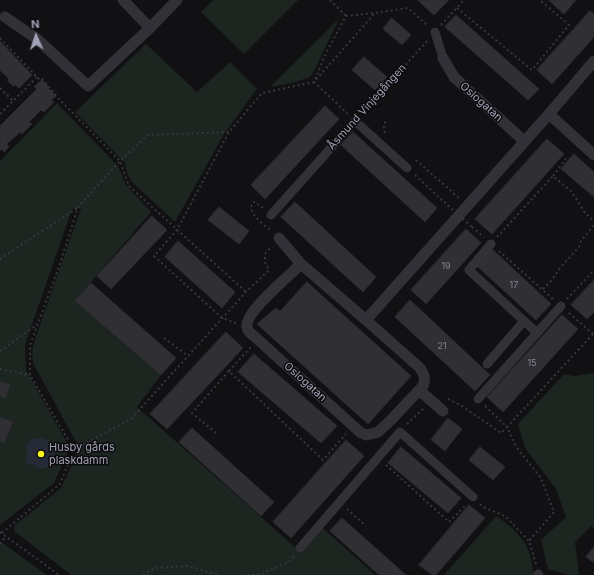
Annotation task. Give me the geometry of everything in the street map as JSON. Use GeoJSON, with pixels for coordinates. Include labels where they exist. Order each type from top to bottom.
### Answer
{"type":"FeatureCollection","features":[{"type":"Feature","properties":{"kind":"street"},"geometry":{"type":"LineString","coordinates":[[122,0],[150,28]]}},
{"type":"Feature","properties":{"kind":"street"},"geometry":{"type":"LineString","coordinates":[[5,17],[37,39],[88,86],[150,28],[177,0]]}},
{"type":"Feature","properties":{"kind":"street"},"geometry":{"type":"LineString","coordinates":[[435,32],[443,58]]}},
{"type":"Feature","properties":{"kind":"street","name":"Oslogatan"},"geometry":{"type":"LineString","coordinates":[[443,58],[454,77],[524,141]]}},
{"type":"Feature","properties":{"kind":"street"},"geometry":{"type":"LineString","coordinates":[[366,320],[549,114],[594,61]]}},
{"type":"Feature","properties":{"kind":"street"},"geometry":{"type":"LineString","coordinates":[[549,114],[594,155]]}},
{"type":"Feature","properties":{"kind":"street"},"geometry":{"type":"LineString","coordinates":[[355,121],[407,168]]}},
{"type":"Feature","properties":{"kind":"street","name":"Åsmund Vinjegången"},"geometry":{"type":"LineString","coordinates":[[271,215],[355,121]]}},
{"type":"Feature","properties":{"kind":"street"},"geometry":{"type":"LineString","coordinates":[[279,238],[300,264],[420,368],[425,380],[423,386],[419,390],[443,411]]}},
{"type":"Feature","properties":{"kind":"street"},"geometry":{"type":"LineString","coordinates":[[491,244],[469,270],[537,333]]}},
{"type":"Feature","properties":{"kind":"street"},"geometry":{"type":"LineString","coordinates":[[247,326],[250,315],[264,299],[300,264]]}},
{"type":"Feature","properties":{"kind":"street"},"geometry":{"type":"LineString","coordinates":[[478,399],[561,306]]}},
{"type":"Feature","properties":{"kind":"street"},"geometry":{"type":"LineString","coordinates":[[487,364],[524,321]]}},
{"type":"Feature","properties":{"kind":"street","name":"Oslogatan"},"geometry":{"type":"LineString","coordinates":[[247,326],[250,332],[258,340],[366,435],[375,433],[390,421],[419,390]]}},
{"type":"Feature","properties":{"kind":"street"},"geometry":{"type":"LineString","coordinates":[[300,548],[400,432],[473,497]]}},
{"type":"Feature","properties":{"kind":"path"},"geometry":{"type":"LineString","coordinates":[[330,0],[346,16]]}},
{"type":"Feature","properties":{"kind":"path","name":"Åsmund Vinjegången"},"geometry":{"type":"LineString","coordinates":[[355,121],[464,0]]}},
{"type":"Feature","properties":{"kind":"path"},"geometry":{"type":"LineString","coordinates":[[457,8],[532,70],[569,25],[540,0]]}},
{"type":"Feature","properties":{"kind":"path"},"geometry":{"type":"LineString","coordinates":[[346,16],[408,8],[435,32]]}},
{"type":"Feature","properties":{"kind":"path"},"geometry":{"type":"LineString","coordinates":[[247,326],[222,318],[154,256],[177,230],[228,132],[262,92],[314,82],[375,13]]}},
{"type":"Feature","properties":{"kind":"path"},"geometry":{"type":"LineString","coordinates":[[314,82],[326,53],[346,16]]}},
{"type":"Feature","properties":{"kind":"path"},"geometry":{"type":"LineString","coordinates":[[0,38],[40,80],[42,79],[60,100],[120,161],[129,186],[246,292]]}},
{"type":"Feature","properties":{"kind":"path"},"geometry":{"type":"LineString","coordinates":[[0,114],[37,77]]}},
{"type":"Feature","properties":{"kind":"path"},"geometry":{"type":"LineString","coordinates":[[314,82],[355,121]]}},
{"type":"Feature","properties":{"kind":"path"},"geometry":{"type":"LineString","coordinates":[[0,88],[14,101]]}},
{"type":"Feature","properties":{"kind":"path"},"geometry":{"type":"LineString","coordinates":[[385,133],[384,125],[386,120]]}},
{"type":"Feature","properties":{"kind":"path"},"geometry":{"type":"LineString","coordinates":[[0,259],[78,207],[120,161],[148,135],[228,132]]}},
{"type":"Feature","properties":{"kind":"path"},"geometry":{"type":"LineString","coordinates":[[491,244],[553,176],[567,157]]}},
{"type":"Feature","properties":{"kind":"path"},"geometry":{"type":"LineString","coordinates":[[414,159],[467,206]]}},
{"type":"Feature","properties":{"kind":"path"},"geometry":{"type":"LineString","coordinates":[[407,168],[472,228],[594,334],[501,433],[462,406]]}},
{"type":"Feature","properties":{"kind":"path"},"geometry":{"type":"LineString","coordinates":[[553,176],[572,192],[585,213],[594,221]]}},
{"type":"Feature","properties":{"kind":"path"},"geometry":{"type":"LineString","coordinates":[[74,450],[30,375],[30,345],[60,264],[78,207]]}},
{"type":"Feature","properties":{"kind":"path"},"geometry":{"type":"LineString","coordinates":[[542,289],[551,281],[560,268],[580,247],[581,240],[594,225]]}},
{"type":"Feature","properties":{"kind":"path"},"geometry":{"type":"LineString","coordinates":[[59,575],[1,533],[60,484],[74,450],[132,418],[246,292],[269,270],[265,262],[266,254],[279,238]]}},
{"type":"Feature","properties":{"kind":"path"},"geometry":{"type":"LineString","coordinates":[[561,306],[594,270]]}},
{"type":"Feature","properties":{"kind":"path"},"geometry":{"type":"LineString","coordinates":[[0,351],[38,324]]}},
{"type":"Feature","properties":{"kind":"path"},"geometry":{"type":"LineString","coordinates":[[164,338],[188,356]]}},
{"type":"Feature","properties":{"kind":"path"},"geometry":{"type":"LineString","coordinates":[[216,433],[192,413],[258,340]]}},
{"type":"Feature","properties":{"kind":"path"},"geometry":{"type":"LineString","coordinates":[[0,369],[30,375]]}},
{"type":"Feature","properties":{"kind":"path"},"geometry":{"type":"LineString","coordinates":[[229,371],[323,460],[353,425]]}},
{"type":"Feature","properties":{"kind":"path"},"geometry":{"type":"LineString","coordinates":[[478,399],[507,427],[516,448],[541,478],[554,512],[529,541]]}},
{"type":"Feature","properties":{"kind":"path"},"geometry":{"type":"LineString","coordinates":[[377,458],[449,522],[473,497],[485,508],[505,516],[529,541],[538,574]]}},
{"type":"Feature","properties":{"kind":"path"},"geometry":{"type":"LineString","coordinates":[[339,502],[366,526]]}},
{"type":"Feature","properties":{"kind":"path"},"geometry":{"type":"LineString","coordinates":[[0,544],[6,536]]}},
{"type":"Feature","properties":{"kind":"path"},"geometry":{"type":"LineString","coordinates":[[247,575],[261,574],[289,562],[300,548]]}},
{"type":"Feature","properties":{"kind":"path"},"geometry":{"type":"LineString","coordinates":[[143,575],[155,568],[187,566],[220,575]]}},
{"type":"Feature","properties":{"kind":"shaded area"},"geometry":{"type":"Polygon","coordinates":[[[213,0],[298,0],[244,54],[201,12],[213,0]]]}},
{"type":"Feature","properties":{"kind":"shaded area"},"geometry":{"type":"Polygon","coordinates":[[[339,19],[310,77],[292,83],[270,87],[339,19]]]}},
{"type":"Feature","properties":{"kind":"shaded area"},"geometry":{"type":"Polygon","coordinates":[[[146,44],[197,92],[230,62],[257,89],[224,134],[175,222],[131,181],[127,173],[125,163],[75,112],[146,44]]]}},
{"type":"Feature","properties":{"kind":"shaded area"},"geometry":{"type":"Polygon","coordinates":[[[57,103],[118,166],[126,185],[151,212],[75,301],[161,375],[137,407],[297,549],[303,552],[306,546],[322,527],[375,575],[71,575],[14,531],[15,525],[61,488],[77,453],[81,451],[33,363],[32,354],[34,342],[81,208],[72,209],[25,345],[26,370],[70,448],[54,483],[0,525],[0,161],[57,103]]]}},
{"type":"Feature","properties":{"kind":"shaded area"},"geometry":{"type":"Polygon","coordinates":[[[594,373],[594,528],[591,526],[575,542],[579,575],[568,575],[548,569],[541,540],[566,517],[556,489],[525,448],[518,424],[564,374],[575,376],[594,373]]]}},
{"type":"Feature","properties":{"kind":"shaded area"},"geometry":{"type":"Polygon","coordinates":[[[496,516],[521,537],[530,553],[534,575],[444,575],[496,516]]]}},
{"type":"Feature","properties":{"kind":"shaded area"},"geometry":{"type":"Polygon","coordinates":[[[0,541],[47,575],[0,575],[0,541]]]}},
{"type":"Feature","properties":{"kind":"water","name":"Husby gårds plaskdamm"},"geometry":{"type":"Polygon","coordinates":[[[32,439],[44,439],[50,443],[53,446],[55,453],[54,460],[51,464],[40,469],[33,464],[28,465],[25,460],[27,457],[27,450],[25,446],[32,439]]]}},
{"type":"Feature","properties":{"kind":"building"},"geometry":{"type":"Polygon","coordinates":[[[418,0],[449,0],[434,15],[418,0]]]}},
{"type":"Feature","properties":{"kind":"building"},"geometry":{"type":"Polygon","coordinates":[[[549,0],[576,0],[564,14],[549,0]]]}},
{"type":"Feature","properties":{"kind":"building"},"geometry":{"type":"Polygon","coordinates":[[[590,11],[594,14],[594,37],[552,84],[537,70],[590,11]]]}},
{"type":"Feature","properties":{"kind":"building"},"geometry":{"type":"Polygon","coordinates":[[[456,15],[539,89],[528,100],[445,27],[456,15]]]}},
{"type":"Feature","properties":{"kind":"building"},"geometry":{"type":"Polygon","coordinates":[[[392,18],[411,35],[402,45],[383,29],[392,18]]]}},
{"type":"Feature","properties":{"kind":"building"},"geometry":{"type":"Polygon","coordinates":[[[0,41],[32,75],[19,88],[15,85],[13,86],[8,81],[9,79],[0,70],[0,41]]]}},
{"type":"Feature","properties":{"kind":"building"},"geometry":{"type":"Polygon","coordinates":[[[364,57],[387,77],[375,90],[352,70],[364,57]]]}},
{"type":"Feature","properties":{"kind":"building"},"geometry":{"type":"Polygon","coordinates":[[[42,80],[56,96],[51,100],[54,102],[44,112],[41,110],[29,122],[32,124],[22,134],[20,132],[7,144],[9,147],[4,152],[2,149],[0,151],[0,126],[37,89],[34,87],[42,80]]]}},
{"type":"Feature","properties":{"kind":"building"},"geometry":{"type":"Polygon","coordinates":[[[325,106],[339,119],[265,199],[251,185],[325,106]]]}},
{"type":"Feature","properties":{"kind":"building"},"geometry":{"type":"Polygon","coordinates":[[[353,132],[437,208],[425,222],[341,145],[353,132]]]}},
{"type":"Feature","properties":{"kind":"building"},"geometry":{"type":"Polygon","coordinates":[[[547,139],[564,154],[492,234],[475,219],[547,139]]]}},
{"type":"Feature","properties":{"kind":"building"},"geometry":{"type":"Polygon","coordinates":[[[574,154],[594,172],[594,197],[561,169],[574,154]]]}},
{"type":"Feature","properties":{"kind":"building"},"geometry":{"type":"Polygon","coordinates":[[[295,202],[376,277],[363,292],[281,217],[295,202]]]}},
{"type":"Feature","properties":{"kind":"building"},"geometry":{"type":"Polygon","coordinates":[[[219,207],[249,231],[239,244],[208,220],[219,207]]]}},
{"type":"Feature","properties":{"kind":"building"},"geometry":{"type":"Polygon","coordinates":[[[152,216],[167,230],[111,289],[97,276],[152,216]]]}},
{"type":"Feature","properties":{"kind":"building"},"geometry":{"type":"Polygon","coordinates":[[[466,229],[481,243],[426,304],[411,290],[466,229]]]}},
{"type":"Feature","properties":{"kind":"building"},"geometry":{"type":"Polygon","coordinates":[[[178,241],[235,292],[222,308],[165,257],[178,241]]]}},
{"type":"Feature","properties":{"kind":"building"},"geometry":{"type":"Polygon","coordinates":[[[492,249],[551,304],[536,320],[477,266],[492,249]]]}},
{"type":"Feature","properties":{"kind":"building"},"geometry":{"type":"Polygon","coordinates":[[[594,280],[594,312],[587,319],[571,305],[594,280]]]}},
{"type":"Feature","properties":{"kind":"building"},"geometry":{"type":"Polygon","coordinates":[[[307,282],[411,376],[368,424],[257,324],[276,308],[280,311],[307,282]]]}},
{"type":"Feature","properties":{"kind":"building"},"geometry":{"type":"Polygon","coordinates":[[[91,283],[176,358],[161,375],[75,301],[91,283]]]}},
{"type":"Feature","properties":{"kind":"building"},"geometry":{"type":"Polygon","coordinates":[[[410,300],[490,375],[475,391],[395,317],[410,300]]]}},
{"type":"Feature","properties":{"kind":"building"},"geometry":{"type":"Polygon","coordinates":[[[562,315],[578,329],[503,412],[487,397],[562,315]]]}},
{"type":"Feature","properties":{"kind":"building"},"geometry":{"type":"Polygon","coordinates":[[[226,332],[243,348],[167,429],[150,414],[226,332]]]}},
{"type":"Feature","properties":{"kind":"building"},"geometry":{"type":"Polygon","coordinates":[[[254,354],[337,426],[321,443],[238,372],[254,354]]]}},
{"type":"Feature","properties":{"kind":"building"},"geometry":{"type":"Polygon","coordinates":[[[0,381],[10,385],[5,398],[0,396],[0,381]]]}},
{"type":"Feature","properties":{"kind":"building"},"geometry":{"type":"Polygon","coordinates":[[[0,417],[13,422],[4,443],[0,441],[0,417]]]}},
{"type":"Feature","properties":{"kind":"building"},"geometry":{"type":"Polygon","coordinates":[[[448,418],[462,429],[445,451],[431,440],[448,418]]]}},
{"type":"Feature","properties":{"kind":"building"},"geometry":{"type":"Polygon","coordinates":[[[192,428],[274,502],[261,516],[179,442],[192,428]]]}},
{"type":"Feature","properties":{"kind":"building"},"geometry":{"type":"Polygon","coordinates":[[[346,440],[364,456],[291,538],[273,522],[346,440]]]}},
{"type":"Feature","properties":{"kind":"building"},"geometry":{"type":"Polygon","coordinates":[[[401,447],[461,498],[448,513],[388,463],[401,447]]]}},
{"type":"Feature","properties":{"kind":"building"},"geometry":{"type":"Polygon","coordinates":[[[480,447],[505,467],[493,480],[469,460],[480,447]]]}},
{"type":"Feature","properties":{"kind":"building"},"geometry":{"type":"Polygon","coordinates":[[[469,505],[485,518],[436,575],[432,575],[419,565],[469,505]]]}},
{"type":"Feature","properties":{"kind":"building"},"geometry":{"type":"Polygon","coordinates":[[[342,518],[406,575],[379,575],[330,531],[342,518]]]}},
{"type":"Feature","properties":{"kind":"building"},"geometry":{"type":"Polygon","coordinates":[[[594,547],[594,563],[586,557],[594,547]]]}},
{"type":"Feature","properties":{"kind":"place","name":"Husby gårds plaskdamm"},"geometry":{"type":"Point","coordinates":[41,454]}}]}
